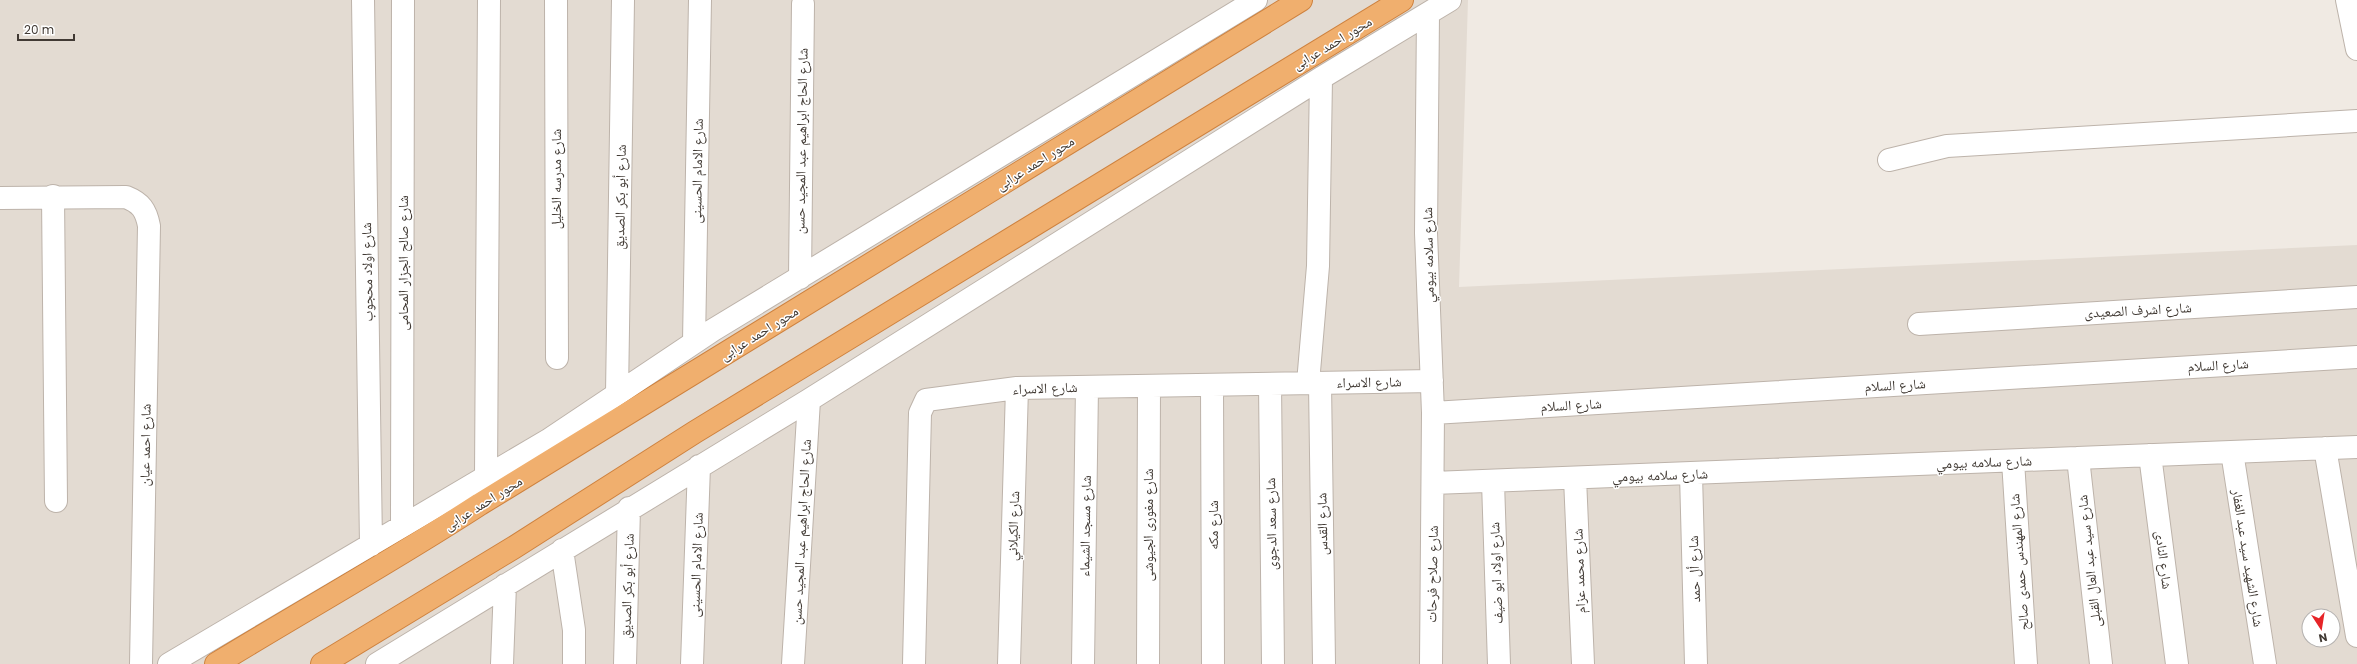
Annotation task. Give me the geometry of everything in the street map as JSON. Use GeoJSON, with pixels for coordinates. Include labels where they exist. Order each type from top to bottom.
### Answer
{"type":"FeatureCollection","features":[{"type":"Feature","properties":{"kind":"highway","name":"محور احمد عرابى"},"geometry":{"type":"LineString","coordinates":[[216,664],[309,607],[397,558],[480,504],[1301,0]]}},
{"type":"Feature","properties":{"kind":"highway","name":"محور احمد عرابى"},"geometry":{"type":"LineString","coordinates":[[322,664],[506,552],[702,428],[1402,0]]}},
{"type":"Feature","properties":{"kind":"street","name":"شارع اولاد محجوب"},"geometry":{"type":"LineString","coordinates":[[363,0],[371,545]]}},
{"type":"Feature","properties":{"kind":"street","name":"شارع صالح الجزار المحامى"},"geometry":{"type":"LineString","coordinates":[[402,526],[403,0]]}},
{"type":"Feature","properties":{"kind":"street"},"geometry":{"type":"LineString","coordinates":[[486,477],[489,0]]}},
{"type":"Feature","properties":{"kind":"street","name":"شارع مدرسه الخليل"},"geometry":{"type":"LineString","coordinates":[[556,0],[557,358]]}},
{"type":"Feature","properties":{"kind":"street","name":"شارع أبو بكر الصديق"},"geometry":{"type":"LineString","coordinates":[[617,394],[623,0]]}},
{"type":"Feature","properties":{"kind":"street","name":"شارع الامام الحسينى"},"geometry":{"type":"LineString","coordinates":[[694,342],[700,0]]}},
{"type":"Feature","properties":{"kind":"street"},"geometry":{"type":"LineString","coordinates":[[169,664],[550,439],[694,342],[1256,0]]}},
{"type":"Feature","properties":{"kind":"street"},"geometry":{"type":"LineString","coordinates":[[377,664],[409,654],[505,585],[808,400],[1322,78],[1450,0]]}},
{"type":"Feature","properties":{"kind":"street","name":"شارع الحاج ابراهيم عبد المجيد حسن"},"geometry":{"type":"LineString","coordinates":[[800,278],[803,4]]}},
{"type":"Feature","properties":{"kind":"street"},"geometry":{"type":"LineString","coordinates":[[2352,11],[2357,49]]}},
{"type":"Feature","properties":{"kind":"street","name":"شارع سلامه بيومي"},"geometry":{"type":"LineString","coordinates":[[1428,14],[1426,233],[1433,413],[1433,483],[1493,482],[2357,447]]}},
{"type":"Feature","properties":{"kind":"street","name":"شارع القدس"},"geometry":{"type":"LineString","coordinates":[[1322,78],[1314,383],[1324,664]]}},
{"type":"Feature","properties":{"kind":"street"},"geometry":{"type":"LineString","coordinates":[[1889,160],[1947,146],[2357,121]]}},
{"type":"Feature","properties":{"kind":"street"},"geometry":{"type":"LineString","coordinates":[[53,196],[56,501]]}},
{"type":"Feature","properties":{"kind":"street","name":"شارع احمد عيان"},"geometry":{"type":"LineString","coordinates":[[0,198],[53,196],[126,197],[138,202],[146,211],[149,226],[141,664]]}},
{"type":"Feature","properties":{"kind":"street","name":"شارع اشرف الصعيدى"},"geometry":{"type":"LineString","coordinates":[[1919,324],[2357,297]]}},
{"type":"Feature","properties":{"kind":"street","name":"شارع السلام"},"geometry":{"type":"LineString","coordinates":[[1433,413],[2357,357]]}},
{"type":"Feature","properties":{"kind":"street","name":"شارع الاسراء"},"geometry":{"type":"LineString","coordinates":[[914,664],[921,408],[922,403],[930,398],[1016,388],[1432,381]]}},
{"type":"Feature","properties":{"kind":"street","name":"شارع سعد الدجوى"},"geometry":{"type":"LineString","coordinates":[[1270,384],[1273,664]]}},
{"type":"Feature","properties":{"kind":"street","name":"شارع مكه"},"geometry":{"type":"LineString","coordinates":[[1212,385],[1213,664]]}},
{"type":"Feature","properties":{"kind":"street","name":"شارع مغورى الجيوشى"},"geometry":{"type":"LineString","coordinates":[[1148,664],[1149,386]]}},
{"type":"Feature","properties":{"kind":"street","name":"شارع مسجد الشيماء"},"geometry":{"type":"LineString","coordinates":[[1083,664],[1088,387]]}},
{"type":"Feature","properties":{"kind":"street","name":"شارع الكيلاني"},"geometry":{"type":"LineString","coordinates":[[1009,664],[1016,388]]}},
{"type":"Feature","properties":{"kind":"street","name":"شارع الحاج ابراهيم عبد المجيد حسن"},"geometry":{"type":"LineString","coordinates":[[793,664],[808,400]]}},
{"type":"Feature","properties":{"kind":"street"},"geometry":{"type":"LineString","coordinates":[[2326,448],[2357,636]]}},
{"type":"Feature","properties":{"kind":"street","name":"شارع الشهيد سيد عبد الغفار"},"geometry":{"type":"LineString","coordinates":[[2232,452],[2265,664]]}},
{"type":"Feature","properties":{"kind":"street","name":"شارع النادى"},"geometry":{"type":"LineString","coordinates":[[2150,455],[2177,664]]}},
{"type":"Feature","properties":{"kind":"street","name":"شارع سيد عبد العال القبلى"},"geometry":{"type":"LineString","coordinates":[[2078,458],[2101,664]]}},
{"type":"Feature","properties":{"kind":"street","name":"شارع المهندس حمدى صالح"},"geometry":{"type":"LineString","coordinates":[[2013,461],[2026,664]]}},
{"type":"Feature","properties":{"kind":"street","name":"شارع الامام الحسينى"},"geometry":{"type":"LineString","coordinates":[[692,664],[699,466]]}},
{"type":"Feature","properties":{"kind":"street","name":"شارع أل حمد"},"geometry":{"type":"LineString","coordinates":[[1691,474],[1696,664]]}},
{"type":"Feature","properties":{"kind":"street","name":"شارع محمد عزام"},"geometry":{"type":"LineString","coordinates":[[1575,478],[1583,664]]}},
{"type":"Feature","properties":{"kind":"street","name":"شارع اولاد ابو ضيف"},"geometry":{"type":"LineString","coordinates":[[1493,482],[1499,664]]}},
{"type":"Feature","properties":{"kind":"street","name":"شارع صلاح فرحات"},"geometry":{"type":"LineString","coordinates":[[1431,664],[1433,483]]}},
{"type":"Feature","properties":{"kind":"street","name":"شارع أبو بكر الصديق"},"geometry":{"type":"LineString","coordinates":[[625,664],[630,508]]}},
{"type":"Feature","properties":{"kind":"street"},"geometry":{"type":"LineString","coordinates":[[562,550],[574,630],[574,664]]}},
{"type":"Feature","properties":{"kind":"street"},"geometry":{"type":"LineString","coordinates":[[502,664],[505,585]]}},
{"type":"Feature","properties":{"kind":"shaded area"},"geometry":{"type":"Polygon","coordinates":[[[0,0],[1468,0],[1459,287],[2357,245],[2357,664],[0,664],[0,0]]]}}]}
